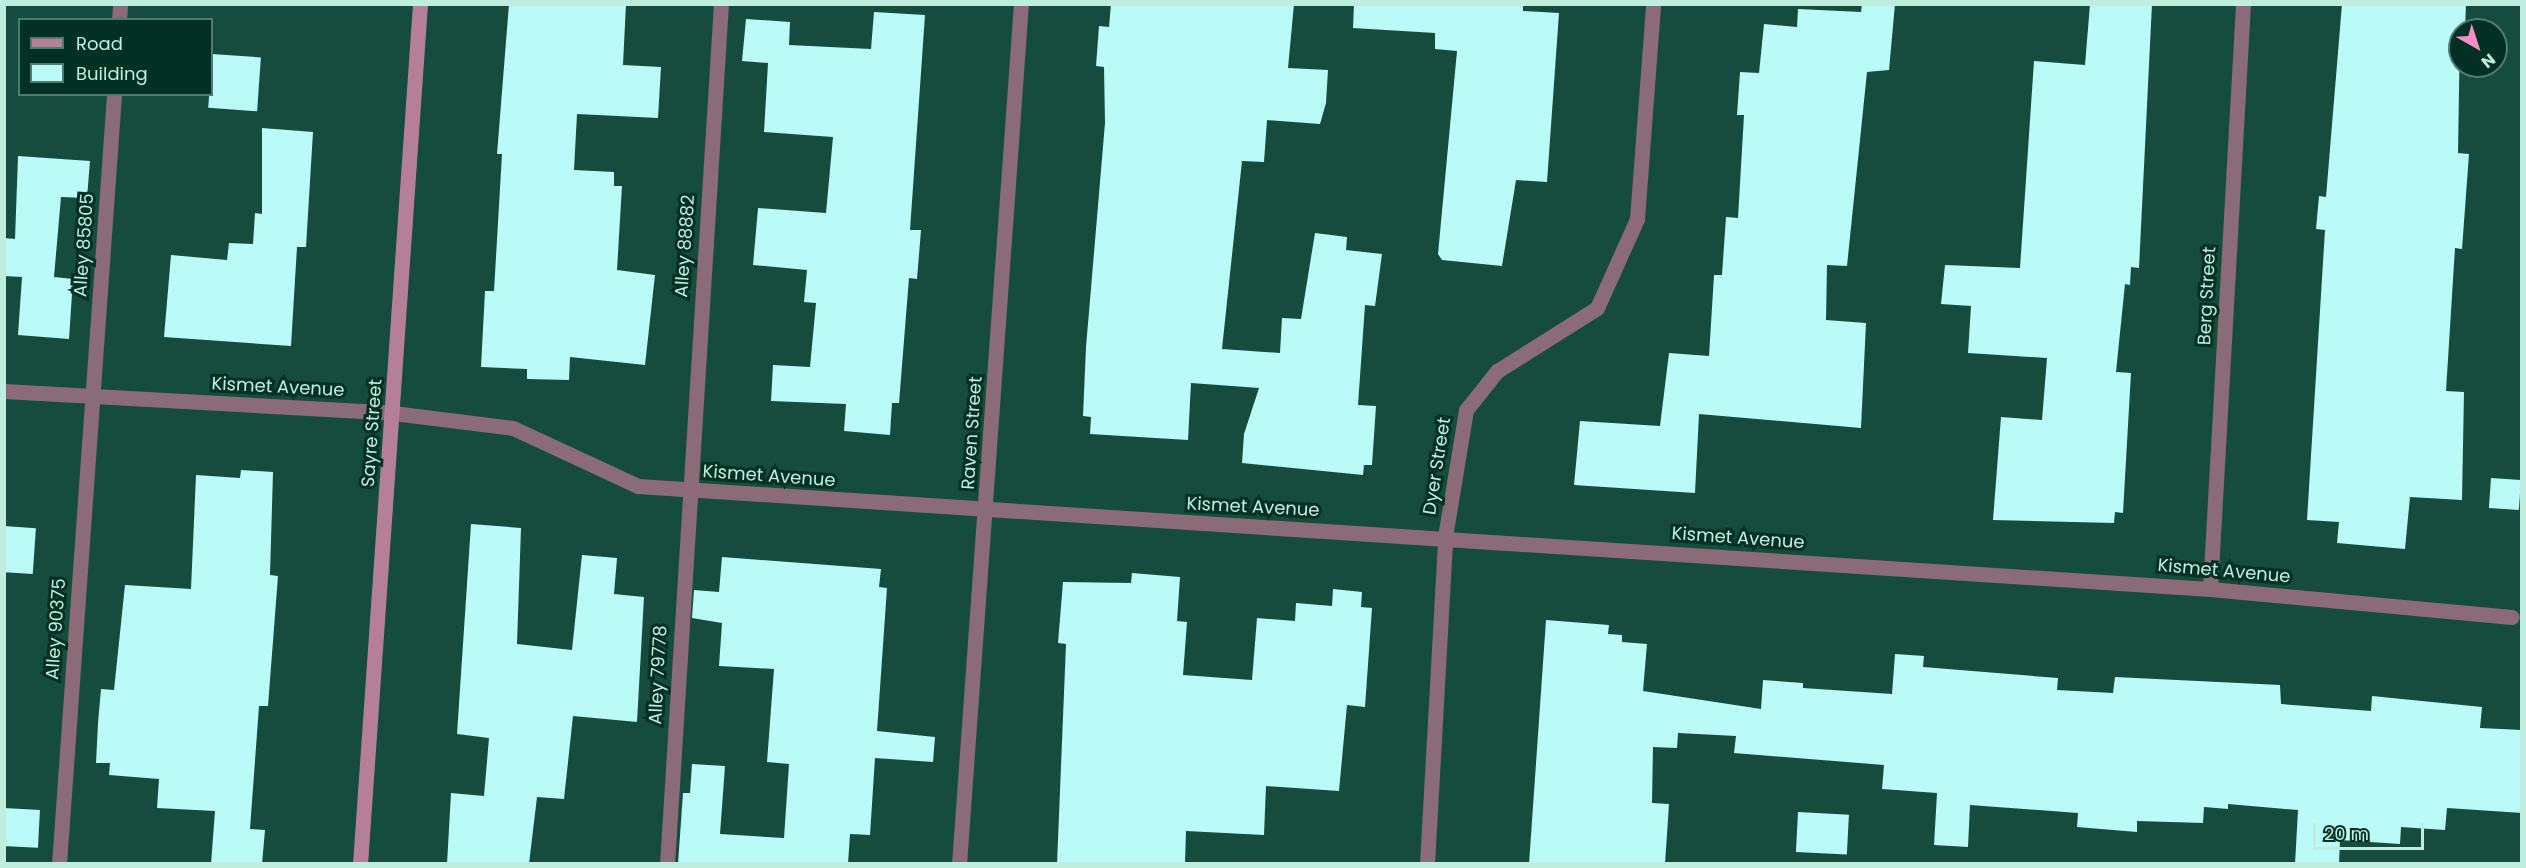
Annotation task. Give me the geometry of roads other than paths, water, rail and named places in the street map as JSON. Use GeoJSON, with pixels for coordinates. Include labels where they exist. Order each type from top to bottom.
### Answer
{"type":"FeatureCollection","features":[{"type":"Feature","properties":{"kind":"street","name":"Sayre Street"},"geometry":{"type":"LineString","coordinates":[[360,864],[420,4]]}},
{"type":"Feature","properties":{"kind":"street","name":"Alley 88882"},"geometry":{"type":"LineString","coordinates":[[689,489],[721,4]]}},
{"type":"Feature","properties":{"kind":"street","name":"Raven Street"},"geometry":{"type":"LineString","coordinates":[[959,864],[1022,4]]}},
{"type":"Feature","properties":{"kind":"street","name":"Dyer Street"},"geometry":{"type":"LineString","coordinates":[[1428,864],[1445,537],[1466,410],[1497,371],[1597,308],[1637,219],[1653,4]]}},
{"type":"Feature","properties":{"kind":"street","name":"Berg Street"},"geometry":{"type":"LineString","coordinates":[[2210,589],[2243,4]]}},
{"type":"Feature","properties":{"kind":"street","name":"Alley 85805"},"geometry":{"type":"LineString","coordinates":[[92,398],[114,96]]}},
{"type":"Feature","properties":{"kind":"street","name":"Kismet Avenue"},"geometry":{"type":"LineString","coordinates":[[4,391],[92,398],[393,413],[513,428],[638,486],[986,512],[1445,537],[2210,589],[2512,617]]}},
{"type":"Feature","properties":{"kind":"street","name":"Alley 90375"},"geometry":{"type":"LineString","coordinates":[[59,864],[92,398]]}},
{"type":"Feature","properties":{"kind":"street","name":"Alley 79778"},"geometry":{"type":"LineString","coordinates":[[667,864],[689,489]]}}]}
